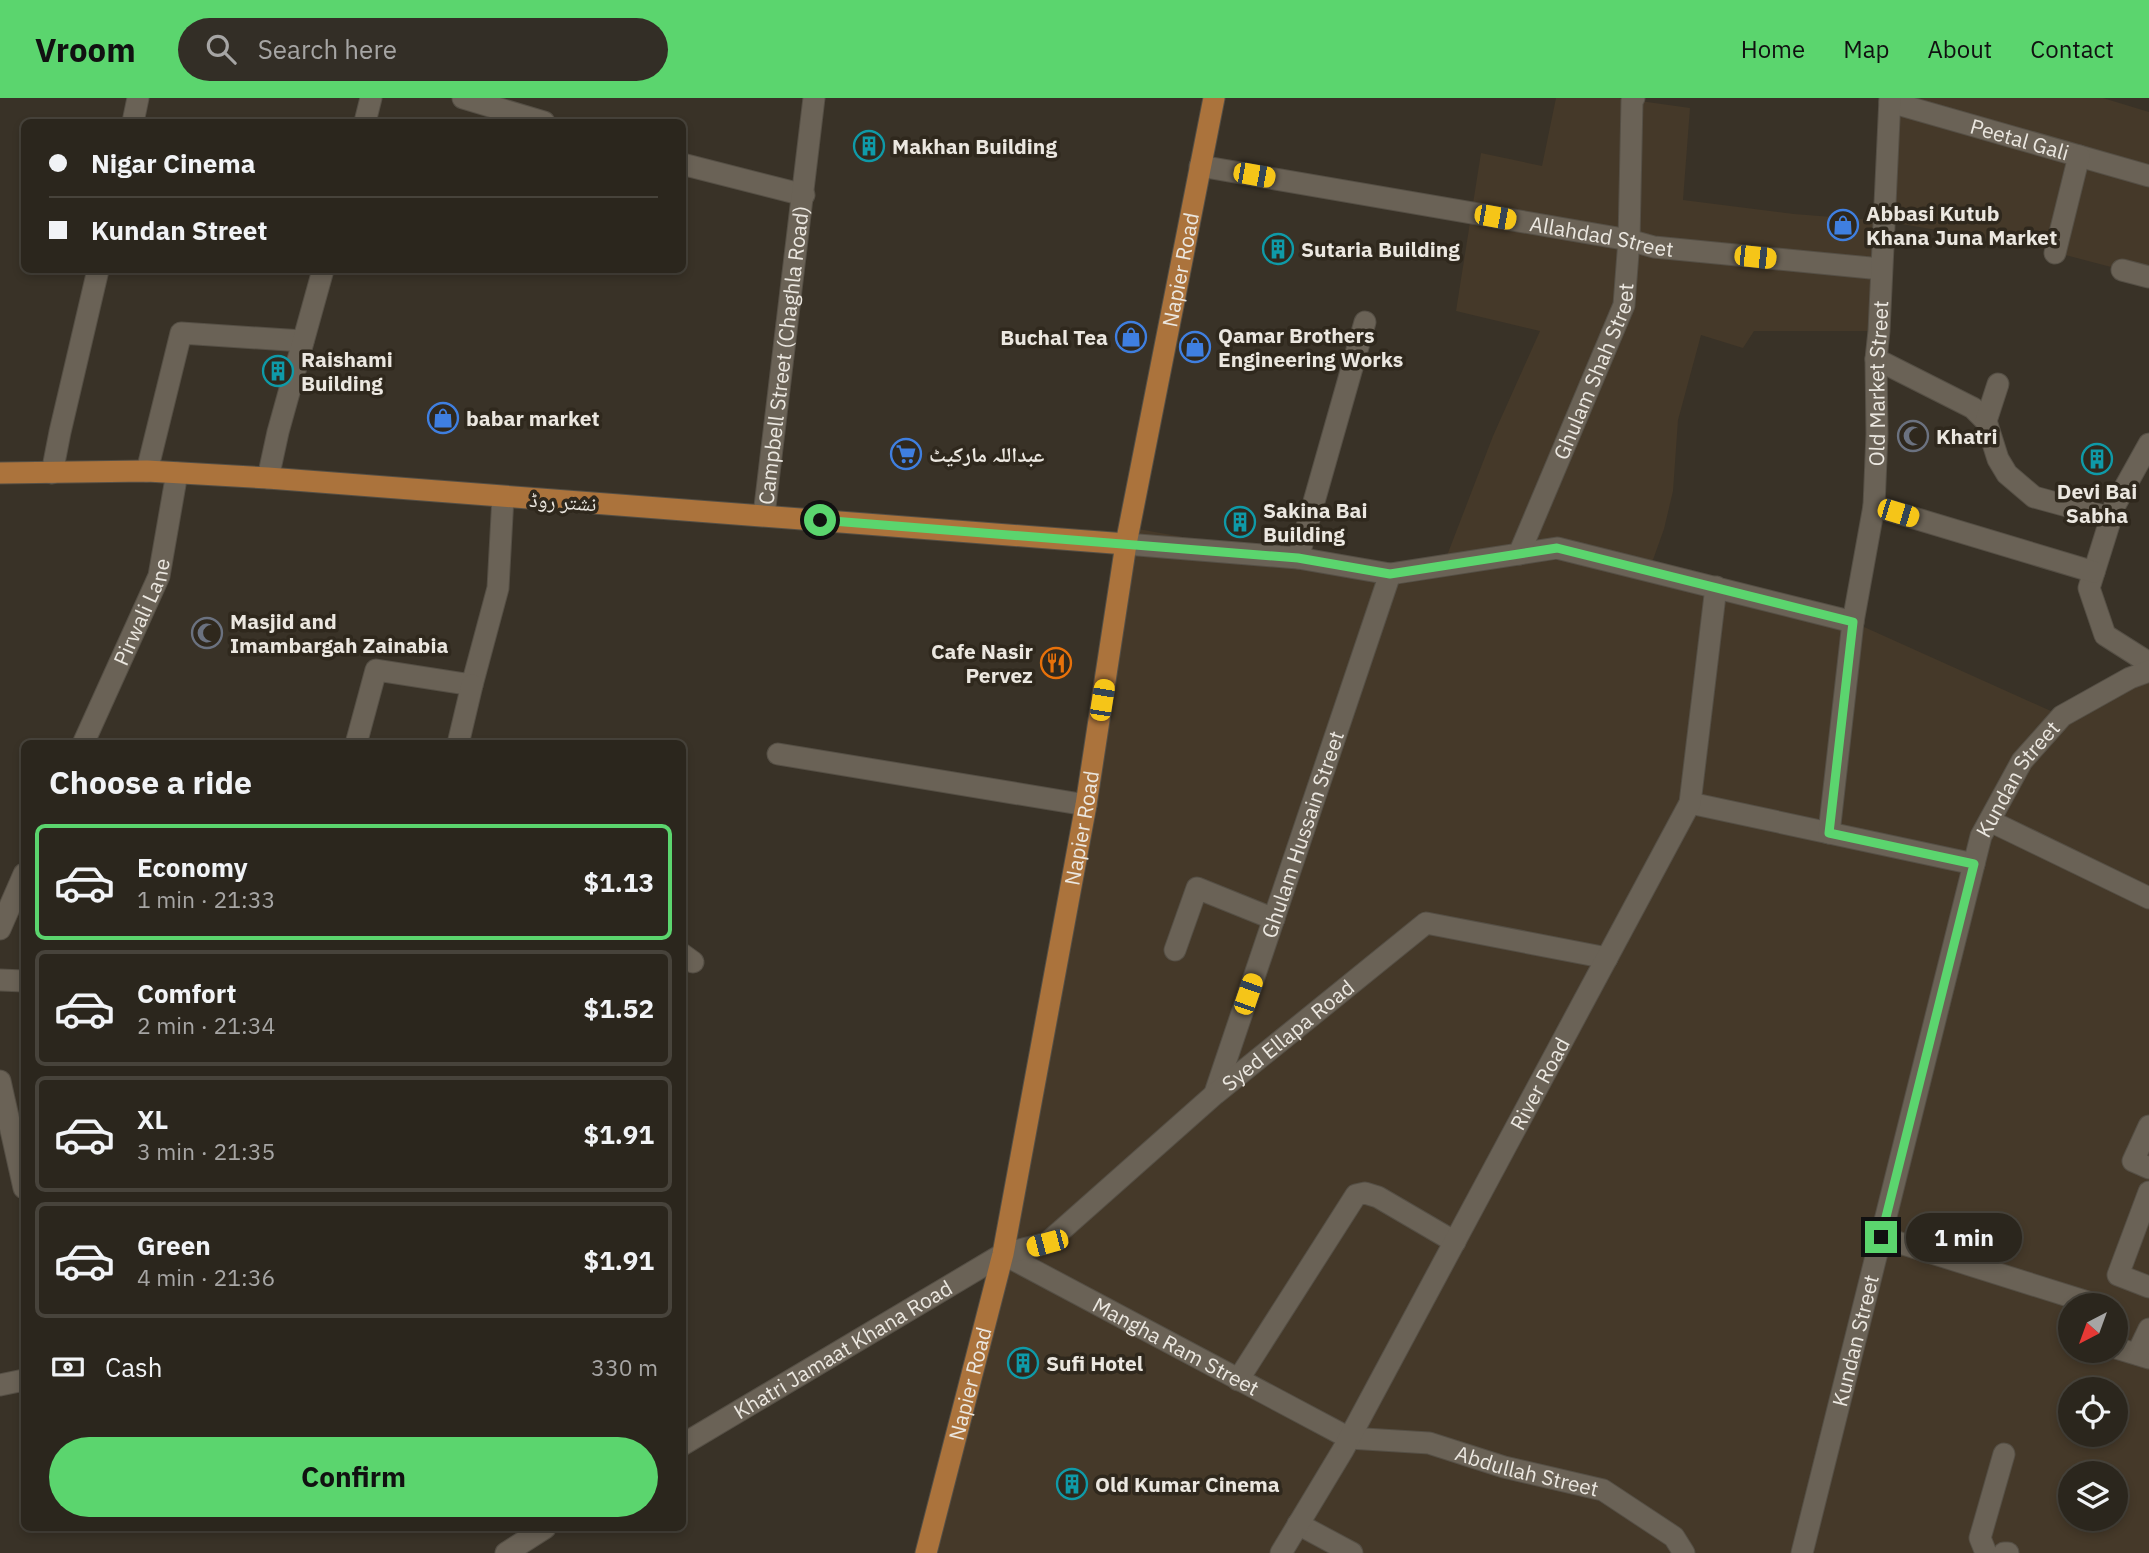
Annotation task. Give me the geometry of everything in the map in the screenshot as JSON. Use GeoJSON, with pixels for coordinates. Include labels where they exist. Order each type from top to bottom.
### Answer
{"type":"FeatureCollection","features":[{"type":"Feature","properties":{"kind":"main road","name":"Napier Road"},"geometry":{"type":"LineString","coordinates":[[926,1553],[1003,1254],[1086,804],[1126,544],[1214,98]]}},
{"type":"Feature","properties":{"kind":"main road","name":"نشتر روڈ"},"geometry":{"type":"LineString","coordinates":[[0,473],[147,471],[268,478],[1126,544]]}},
{"type":"Feature","properties":{"kind":"street"},"geometry":{"type":"LineString","coordinates":[[134,119],[138,98]]}},
{"type":"Feature","properties":{"kind":"street"},"geometry":{"type":"LineString","coordinates":[[366,119],[372,98]]}},
{"type":"Feature","properties":{"kind":"street"},"geometry":{"type":"LineString","coordinates":[[463,98],[534,119]]}},
{"type":"Feature","properties":{"kind":"street","name":"Campbell Street (Chaghla Road)"},"geometry":{"type":"LineString","coordinates":[[764,515],[814,98]]}},
{"type":"Feature","properties":{"kind":"street","name":"Ghulam Shah Street"},"geometry":{"type":"LineString","coordinates":[[1519,554],[1624,305],[1634,98]]}},
{"type":"Feature","properties":{"kind":"street","name":"Peetal Gali"},"geometry":{"type":"LineString","coordinates":[[1890,100],[2149,176]]}},
{"type":"Feature","properties":{"kind":"street","name":"Old Market Street"},"geometry":{"type":"LineString","coordinates":[[1829,833],[1853,622],[1874,506],[1876,359],[1890,100]]}},
{"type":"Feature","properties":{"kind":"street"},"geometry":{"type":"LineString","coordinates":[[2055,253],[2079,156]]}},
{"type":"Feature","properties":{"kind":"street"},"geometry":{"type":"LineString","coordinates":[[686,165],[804,195]]}},
{"type":"Feature","properties":{"kind":"street","name":"Allahdad Street"},"geometry":{"type":"LineString","coordinates":[[1200,166],[1629,240],[1654,247],[1881,269]]}},
{"type":"Feature","properties":{"kind":"street"},"geometry":{"type":"LineString","coordinates":[[2122,270],[2149,277]]}},
{"type":"Feature","properties":{"kind":"street"},"geometry":{"type":"LineString","coordinates":[[52,473],[97,273]]}},
{"type":"Feature","properties":{"kind":"street"},"geometry":{"type":"LineString","coordinates":[[268,478],[322,273]]}},
{"type":"Feature","properties":{"kind":"street"},"geometry":{"type":"LineString","coordinates":[[1298,558],[1365,322]]}},
{"type":"Feature","properties":{"kind":"street"},"geometry":{"type":"LineString","coordinates":[[147,471],[181,333],[303,341]]}},
{"type":"Feature","properties":{"kind":"street"},"geometry":{"type":"LineString","coordinates":[[1876,359],[1972,408],[1986,421],[1998,459],[2007,474],[2034,497],[2111,518]]}},
{"type":"Feature","properties":{"kind":"street"},"geometry":{"type":"LineString","coordinates":[[1986,421],[1998,384]]}},
{"type":"Feature","properties":{"kind":"street"},"geometry":{"type":"LineString","coordinates":[[2149,444],[2115,505],[2089,588],[2105,635],[2149,663]]}},
{"type":"Feature","properties":{"kind":"street","name":"Pirwali Lane"},"geometry":{"type":"LineString","coordinates":[[85,740],[159,576],[177,473]]}},
{"type":"Feature","properties":{"kind":"street"},"geometry":{"type":"LineString","coordinates":[[459,740],[498,587],[503,497]]}},
{"type":"Feature","properties":{"kind":"street"},"geometry":{"type":"LineString","coordinates":[[1874,506],[2094,572]]}},
{"type":"Feature","properties":{"kind":"street"},"geometry":{"type":"LineString","coordinates":[[1126,544],[1298,558],[1390,574],[1557,548],[1853,622]]}},
{"type":"Feature","properties":{"kind":"street","name":"Ghulam Hussain Street"},"geometry":{"type":"LineString","coordinates":[[1214,1094],[1390,574]]}},
{"type":"Feature","properties":{"kind":"street","name":"River Road"},"geometry":{"type":"LineString","coordinates":[[1281,1553],[1349,1438],[1690,803],[1716,587]]}},
{"type":"Feature","properties":{"kind":"street"},"geometry":{"type":"LineString","coordinates":[[357,740],[376,670],[472,685]]}},
{"type":"Feature","properties":{"kind":"street","name":"Kundan Street"},"geometry":{"type":"LineString","coordinates":[[1802,1553],[1981,836],[2022,761],[2062,716],[2130,678],[2149,671]]}},
{"type":"Feature","properties":{"kind":"street"},"geometry":{"type":"LineString","coordinates":[[778,754],[1086,804]]}},
{"type":"Feature","properties":{"kind":"street"},"geometry":{"type":"LineString","coordinates":[[1690,803],[1974,864]]}},
{"type":"Feature","properties":{"kind":"street"},"geometry":{"type":"LineString","coordinates":[[1990,821],[2149,898]]}},
{"type":"Feature","properties":{"kind":"street"},"geometry":{"type":"LineString","coordinates":[[0,929],[21,881]]}},
{"type":"Feature","properties":{"kind":"street"},"geometry":{"type":"LineString","coordinates":[[1175,950],[1197,888],[1274,919]]}},
{"type":"Feature","properties":{"kind":"street","name":"Syed Ellapa Road"},"geometry":{"type":"LineString","coordinates":[[1003,1254],[1047,1243],[1214,1094],[1426,923],[1607,958]]}},
{"type":"Feature","properties":{"kind":"street"},"geometry":{"type":"LineString","coordinates":[[0,980],[21,981]]}},
{"type":"Feature","properties":{"kind":"street"},"geometry":{"type":"LineString","coordinates":[[0,1080],[21,1174]]}},
{"type":"Feature","properties":{"kind":"street"},"geometry":{"type":"LineString","coordinates":[[2149,1126],[2133,1161],[2149,1168]]}},
{"type":"Feature","properties":{"kind":"street"},"geometry":{"type":"LineString","coordinates":[[2149,1192],[2118,1275],[2149,1287]]}},
{"type":"Feature","properties":{"kind":"street"},"geometry":{"type":"LineString","coordinates":[[1238,1380],[1356,1195],[1365,1193],[1378,1197],[1455,1242]]}},
{"type":"Feature","properties":{"kind":"street"},"geometry":{"type":"LineString","coordinates":[[1881,1237],[2059,1293]]}},
{"type":"Feature","properties":{"kind":"street","name":"Mangha Ram Street"},"geometry":{"type":"LineString","coordinates":[[1003,1254],[1349,1438]]}},
{"type":"Feature","properties":{"kind":"street","name":"Khatri Jamaat Khana Road"},"geometry":{"type":"LineString","coordinates":[[686,1443],[1003,1254]]}},
{"type":"Feature","properties":{"kind":"street"},"geometry":{"type":"LineString","coordinates":[[2143,1356],[2149,1329]]}},
{"type":"Feature","properties":{"kind":"street"},"geometry":{"type":"LineString","coordinates":[[0,1385],[21,1381]]}},
{"type":"Feature","properties":{"kind":"street","name":"Abdullah Street"},"geometry":{"type":"LineString","coordinates":[[1349,1438],[1429,1443],[1504,1467],[1603,1490],[1674,1537],[1684,1553]]}},
{"type":"Feature","properties":{"kind":"street"},"geometry":{"type":"LineString","coordinates":[[1986,1553],[1980,1538],[2004,1454]]}},
{"type":"Feature","properties":{"kind":"street"},"geometry":{"type":"LineString","coordinates":[[1298,1524],[1352,1553]]}},
{"type":"Feature","properties":{"kind":"street"},"geometry":{"type":"LineString","coordinates":[[506,1553],[540,1531]]}},
{"type":"Feature","properties":{"kind":"shaded area"},"geometry":{"type":"Polygon","coordinates":[[[1556,98],[1619,98],[1690,108],[1683,200],[1794,214],[1883,221],[1891,98],[2103,98],[2149,112],[2149,277],[2035,247],[1884,221],[1879,331],[1754,331],[1743,348],[1701,335],[1678,420],[1673,491],[1664,529],[1649,571],[1853,622],[2062,716],[2149,671],[2149,1553],[926,1553],[1003,1254],[1127,527],[1390,574],[1443,566],[1493,436],[1540,331],[1456,311],[1481,153],[1542,166],[1556,98]]]}},
{"type":"Feature","properties":{"kind":"place","name":"Makhan Building"},"geometry":{"type":"Point","coordinates":[869,146]}},
{"type":"Feature","properties":{"kind":"place","name":"Abbasi Kutub Khana Juna Market"},"geometry":{"type":"Point","coordinates":[1843,225]}},
{"type":"Feature","properties":{"kind":"place","name":"Sutaria Building"},"geometry":{"type":"Point","coordinates":[1278,249]}},
{"type":"Feature","properties":{"kind":"place","name":"Buchal Tea"},"geometry":{"type":"Point","coordinates":[1131,337]}},
{"type":"Feature","properties":{"kind":"place","name":"Qamar Brothers Engineering Works"},"geometry":{"type":"Point","coordinates":[1195,347]}},
{"type":"Feature","properties":{"kind":"place","name":"Raishami Building"},"geometry":{"type":"Point","coordinates":[278,371]}},
{"type":"Feature","properties":{"kind":"place","name":"babar market"},"geometry":{"type":"Point","coordinates":[443,418]}},
{"type":"Feature","properties":{"kind":"place","name":"Khatri"},"geometry":{"type":"Point","coordinates":[1913,436]}},
{"type":"Feature","properties":{"kind":"place","name":"عبداللہ مارکیٹ"},"geometry":{"type":"Point","coordinates":[906,454]}},
{"type":"Feature","properties":{"kind":"place","name":"Devi Bai Sabha"},"geometry":{"type":"Point","coordinates":[2097,459]}},
{"type":"Feature","properties":{"kind":"place","name":"Sakina Bai Building"},"geometry":{"type":"Point","coordinates":[1240,522]}},
{"type":"Feature","properties":{"kind":"place","name":"Masjid and Imambargah Zainabia"},"geometry":{"type":"Point","coordinates":[207,633]}},
{"type":"Feature","properties":{"kind":"place","name":"Cafe Nasir Pervez"},"geometry":{"type":"Point","coordinates":[1056,663]}},
{"type":"Feature","properties":{"kind":"place","name":"Sufi Hotel"},"geometry":{"type":"Point","coordinates":[1023,1363]}},
{"type":"Feature","properties":{"kind":"place","name":"Old Kumar Cinema"},"geometry":{"type":"Point","coordinates":[1072,1484]}},
{"type":"Feature","properties":{"kind":"route"},"geometry":{"type":"LineString","coordinates":[[820,520],[1298,558],[1390,574],[1557,548],[1853,622],[1829,833],[1974,864],[1881,1237]]}}]}
